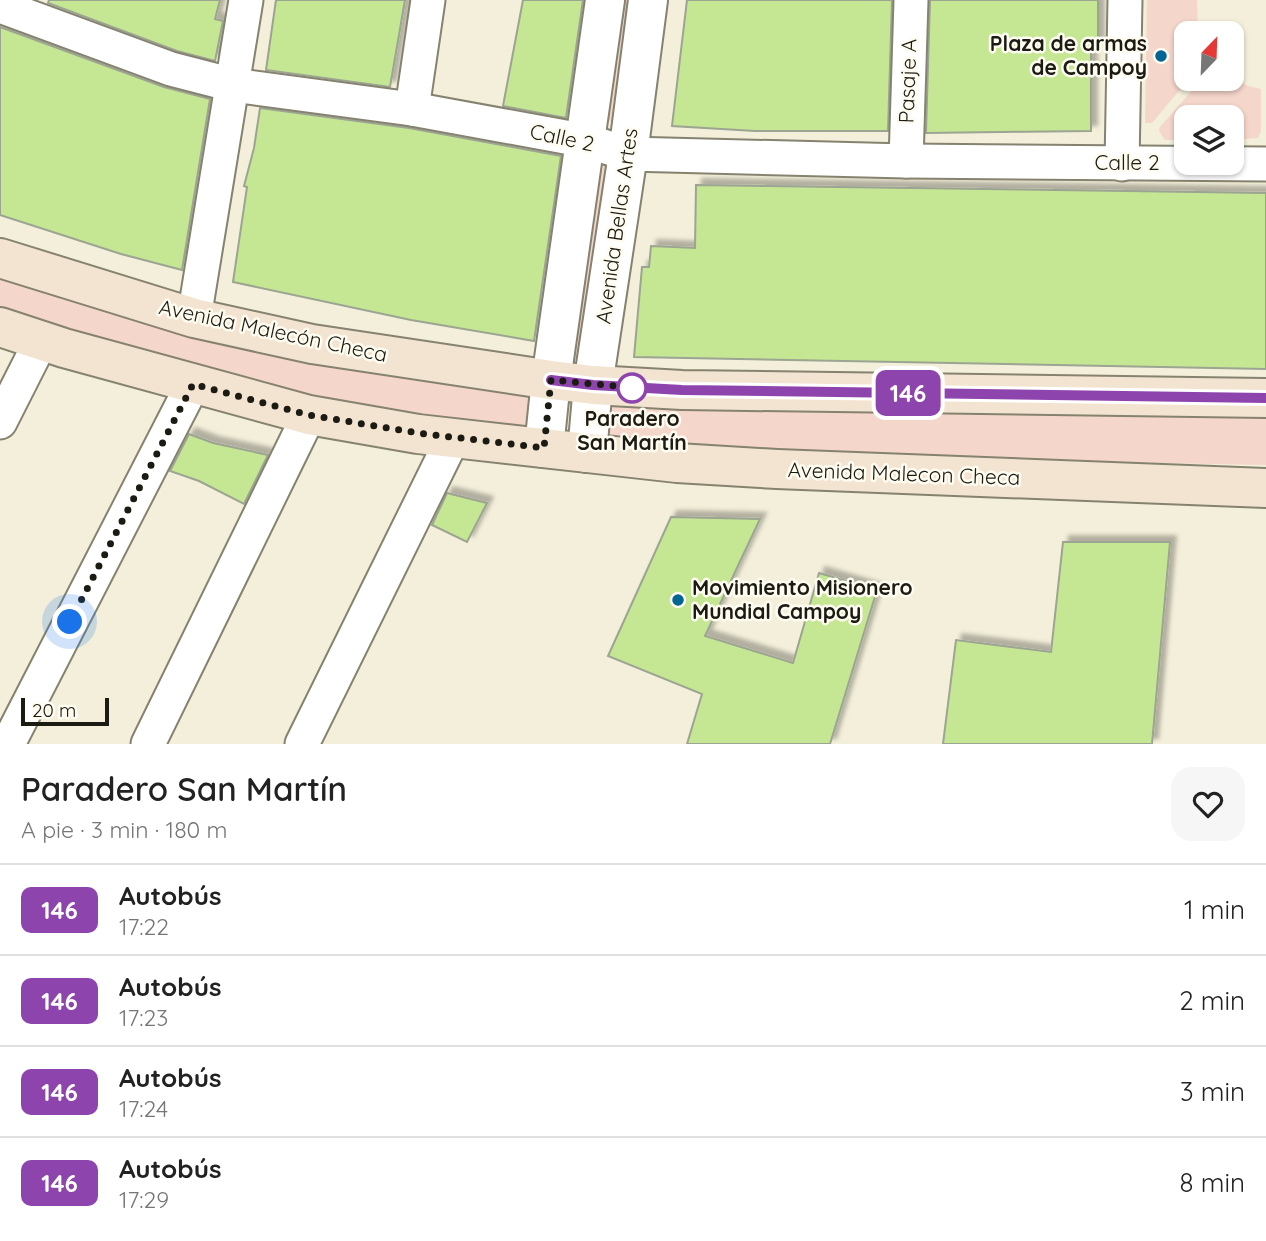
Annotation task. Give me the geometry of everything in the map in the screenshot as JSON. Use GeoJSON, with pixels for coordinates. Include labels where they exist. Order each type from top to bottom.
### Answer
{"type":"FeatureCollection","features":[{"type":"Feature","properties":{"kind":"main road","name":"Avenida Malecón Checa"},"geometry":{"type":"LineString","coordinates":[[0,258],[194,318],[312,344],[551,380]]}},
{"type":"Feature","properties":{"kind":"main road"},"geometry":{"type":"LineString","coordinates":[[0,327],[41,341],[309,415],[453,438],[544,448]]}},
{"type":"Feature","properties":{"kind":"main road"},"geometry":{"type":"LineString","coordinates":[[551,380],[682,390],[1266,398]]}},
{"type":"Feature","properties":{"kind":"main road","name":"Avenida Malecon Checa"},"geometry":{"type":"LineString","coordinates":[[544,448],[677,463],[776,469],[1266,488]]}},
{"type":"Feature","properties":{"kind":"street"},"geometry":{"type":"LineString","coordinates":[[194,318],[246,0]]}},
{"type":"Feature","properties":{"kind":"street"},"geometry":{"type":"LineString","coordinates":[[412,109],[428,0]]}},
{"type":"Feature","properties":{"kind":"street","name":"Avenida Bellas Artes"},"geometry":{"type":"LineString","coordinates":[[544,448],[551,380],[605,0]]}},
{"type":"Feature","properties":{"kind":"street","name":"Avenida Bellas Artes"},"geometry":{"type":"LineString","coordinates":[[587,453],[593,385],[648,0]]}},
{"type":"Feature","properties":{"kind":"street","name":"Pasaje A"},"geometry":{"type":"LineString","coordinates":[[906,162],[911,0]]}},
{"type":"Feature","properties":{"kind":"street"},"geometry":{"type":"LineString","coordinates":[[1122,164],[1125,0]]}},
{"type":"Feature","properties":{"kind":"street","name":"Calle 2"},"geometry":{"type":"LineString","coordinates":[[12,6],[171,68],[233,85],[412,109],[587,141],[628,154],[906,162],[1266,163]]}},
{"type":"Feature","properties":{"kind":"street"},"geometry":{"type":"LineString","coordinates":[[0,422],[41,341]]}},
{"type":"Feature","properties":{"kind":"street"},"geometry":{"type":"LineString","coordinates":[[8,744],[193,384]]}},
{"type":"Feature","properties":{"kind":"street"},"geometry":{"type":"LineString","coordinates":[[148,744],[309,415]]}},
{"type":"Feature","properties":{"kind":"street"},"geometry":{"type":"LineString","coordinates":[[302,744],[453,438]]}},
{"type":"Feature","properties":{"kind":"shaded area"},"geometry":{"type":"Polygon","coordinates":[[[615,0],[637,0],[613,122],[603,119],[615,0]]]}},
{"type":"Feature","properties":{"kind":"shaded area"},"geometry":{"type":"Polygon","coordinates":[[[1147,0],[1197,0],[1198,21],[1174,21],[1174,91],[1179,91],[1152,123],[1145,123],[1147,0]]]}},
{"type":"Feature","properties":{"kind":"shaded area"},"geometry":{"type":"Polygon","coordinates":[[[1244,84],[1261,89],[1261,131],[1258,138],[1244,139],[1244,105],[1179,105],[1192,91],[1244,91],[1244,84]]]}},
{"type":"Feature","properties":{"kind":"shaded area"},"geometry":{"type":"Polygon","coordinates":[[[1174,111],[1174,140],[1165,140],[1159,131],[1174,111]]]}},
{"type":"Feature","properties":{"kind":"shaded area"},"geometry":{"type":"Polygon","coordinates":[[[609,158],[586,361],[565,359],[594,160],[609,158]]]}},
{"type":"Feature","properties":{"kind":"shaded area"},"geometry":{"type":"Polygon","coordinates":[[[0,269],[528,393],[538,404],[527,435],[338,406],[0,312],[0,269]]]}},
{"type":"Feature","properties":{"kind":"shaded area"},"geometry":{"type":"Polygon","coordinates":[[[613,398],[1266,413],[1266,465],[777,456],[614,445],[603,435],[605,407],[613,398]]]}},
{"type":"Feature","properties":{"kind":"building"},"geometry":{"type":"Polygon","coordinates":[[[49,0],[220,0],[215,19],[223,21],[215,61],[177,51],[48,3],[49,0]]]}},
{"type":"Feature","properties":{"kind":"building"},"geometry":{"type":"Polygon","coordinates":[[[276,0],[405,0],[390,87],[266,70],[276,0]]]}},
{"type":"Feature","properties":{"kind":"building"},"geometry":{"type":"Polygon","coordinates":[[[523,0],[583,0],[566,118],[503,106],[523,0]]]}},
{"type":"Feature","properties":{"kind":"building"},"geometry":{"type":"Polygon","coordinates":[[[687,0],[892,0],[888,131],[755,131],[672,126],[687,0]]]}},
{"type":"Feature","properties":{"kind":"building"},"geometry":{"type":"Polygon","coordinates":[[[930,0],[1098,0],[1098,45],[1091,46],[1091,131],[926,133],[930,0]]]}},
{"type":"Feature","properties":{"kind":"building"},"geometry":{"type":"Polygon","coordinates":[[[0,27],[164,87],[210,99],[182,270],[121,254],[0,215],[0,27]]]}},
{"type":"Feature","properties":{"kind":"building"},"geometry":{"type":"Polygon","coordinates":[[[260,108],[409,128],[561,156],[534,341],[411,320],[233,282],[247,187],[244,186],[254,148],[260,108]]]}},
{"type":"Feature","properties":{"kind":"building"},"geometry":{"type":"Polygon","coordinates":[[[696,185],[1266,193],[1266,369],[634,357],[642,267],[649,267],[651,246],[695,248],[696,185]]]}},
{"type":"Feature","properties":{"kind":"building"},"geometry":{"type":"Polygon","coordinates":[[[189,434],[213,443],[268,455],[244,504],[199,481],[170,471],[189,434]]]}},
{"type":"Feature","properties":{"kind":"building"},"geometry":{"type":"Polygon","coordinates":[[[447,493],[487,503],[467,542],[432,525],[447,493]]]}},
{"type":"Feature","properties":{"kind":"building"},"geometry":{"type":"Polygon","coordinates":[[[671,517],[760,519],[705,636],[793,663],[819,573],[877,590],[830,744],[687,744],[702,694],[608,656],[671,517]]]}},
{"type":"Feature","properties":{"kind":"building"},"geometry":{"type":"Polygon","coordinates":[[[1063,542],[1170,542],[1152,744],[943,744],[956,640],[1051,652],[1063,542]]]}},
{"type":"Feature","properties":{"kind":"bus line","name":"146"},"geometry":{"type":"LineString","coordinates":[[551,380],[682,390],[1266,398]]}},
{"type":"Feature","properties":{"kind":"place","name":"Plaza de armas de Campoy"},"geometry":{"type":"Point","coordinates":[1161,56]}},
{"type":"Feature","properties":{"kind":"place","name":"Paradero San Martín"},"geometry":{"type":"Point","coordinates":[632,388]}},
{"type":"Feature","properties":{"kind":"place","name":"Movimiento Misionero Mundial Campoy"},"geometry":{"type":"Point","coordinates":[678,600]}},
{"type":"Feature","properties":{"kind":"route"},"geometry":{"type":"LineString","coordinates":[[70,622],[193,384],[309,415],[418,433],[544,448],[551,380],[638,388],[632,388]]}}]}
